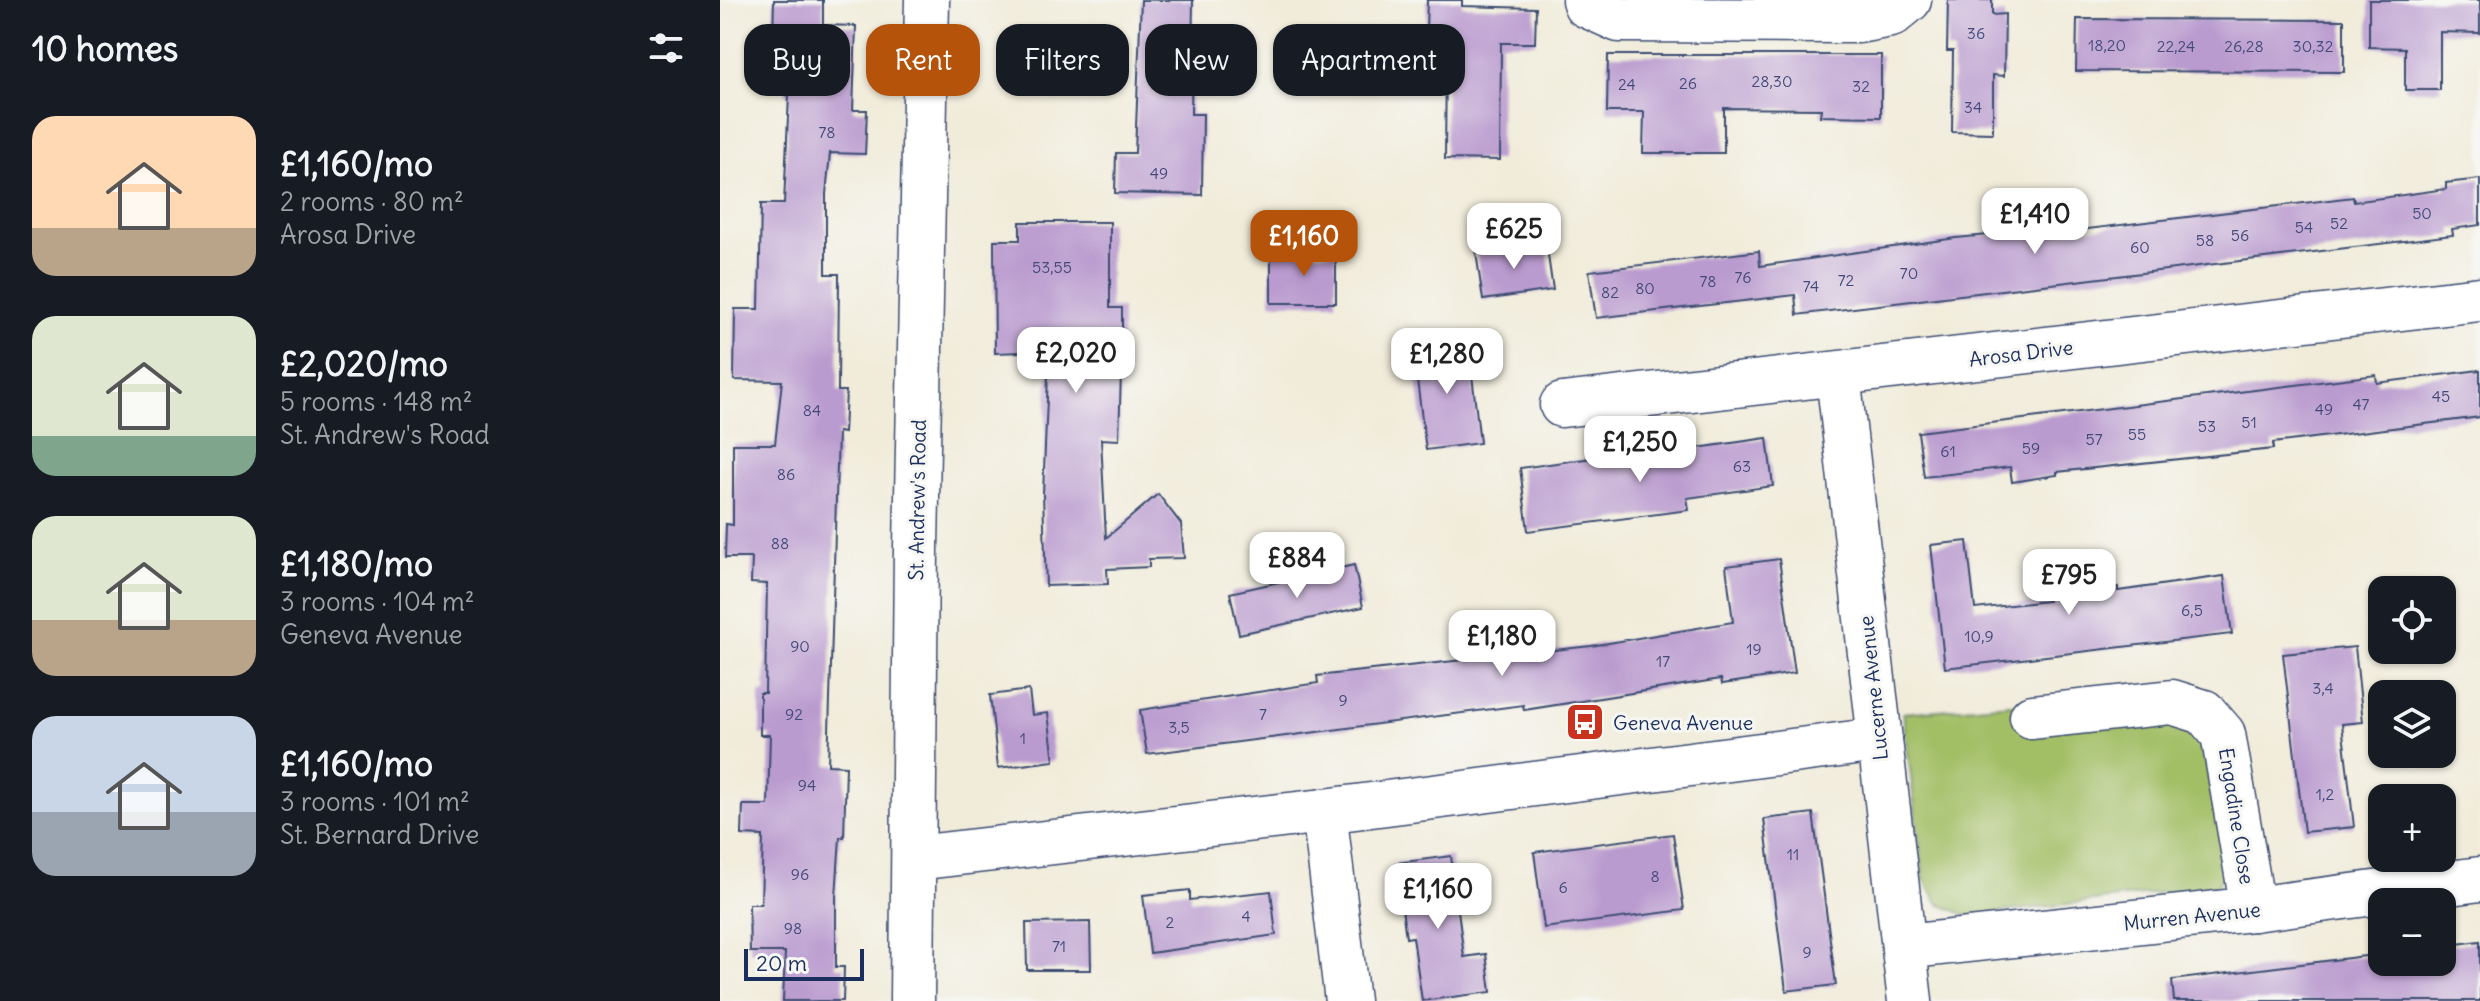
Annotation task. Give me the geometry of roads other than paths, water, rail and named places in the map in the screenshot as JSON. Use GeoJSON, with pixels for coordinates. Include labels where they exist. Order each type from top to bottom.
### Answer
{"type":"FeatureCollection","features":[{"type":"Feature","properties":{"kind":"street","name":"St. Andrew's Road"},"geometry":{"type":"LineString","coordinates":[[912,1001],[916,547],[927,0]]}},
{"type":"Feature","properties":{"kind":"street"},"geometry":{"type":"LineString","coordinates":[[1584,0],[1586,5],[1619,20],[1859,21],[1891,15],[1909,0]]}},
{"type":"Feature","properties":{"kind":"street","name":"Arosa Drive"},"geometry":{"type":"LineString","coordinates":[[1562,405],[2480,299]]}},
{"type":"Feature","properties":{"kind":"street","name":"Lucerne Avenue"},"geometry":{"type":"LineString","coordinates":[[1838,375],[1910,1001]]}},
{"type":"Feature","properties":{"kind":"street","name":"Engadine Close"},"geometry":{"type":"LineString","coordinates":[[2032,717],[2172,702],[2204,712],[2223,734],[2253,909]]}},
{"type":"Feature","properties":{"kind":"street"},"geometry":{"type":"LineString","coordinates":[[915,858],[1324,811],[1878,740]]}},
{"type":"Feature","properties":{"kind":"street"},"geometry":{"type":"LineString","coordinates":[[1324,811],[1347,1001]]}},
{"type":"Feature","properties":{"kind":"street","name":"Murren Avenue"},"geometry":{"type":"LineString","coordinates":[[1904,947],[2253,909],[2480,879]]}},
{"type":"Feature","properties":{"kind":"place","name":"Geneva Avenue"},"geometry":{"type":"Point","coordinates":[1585,722]}}]}
